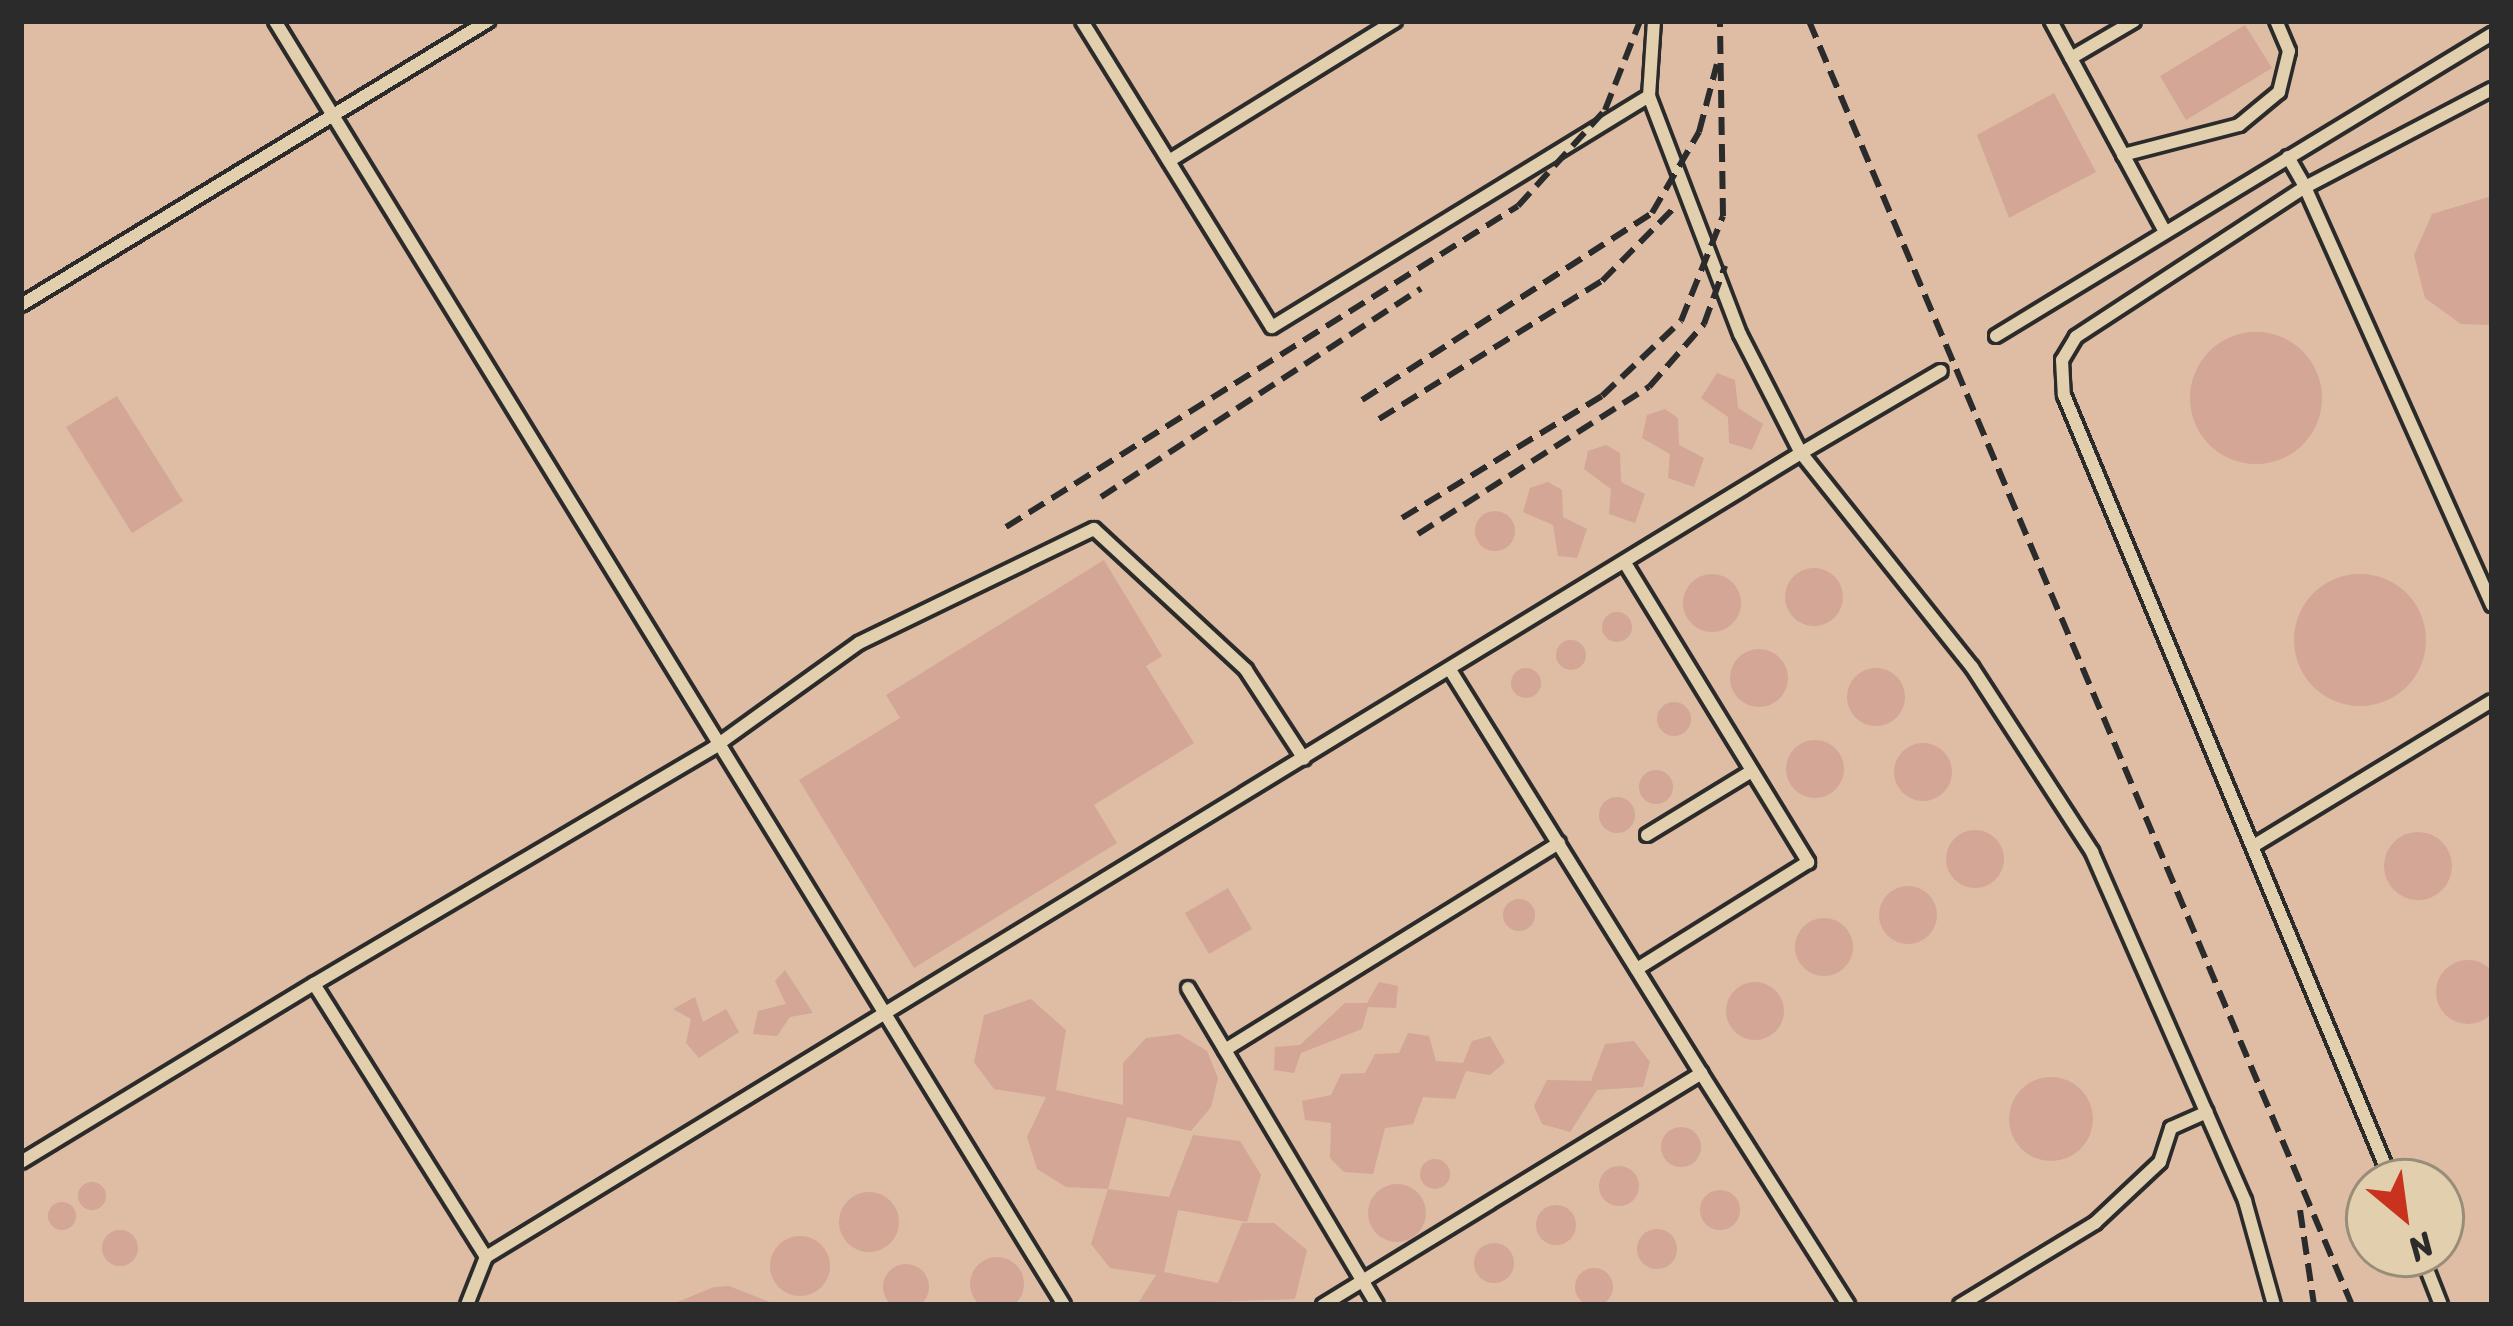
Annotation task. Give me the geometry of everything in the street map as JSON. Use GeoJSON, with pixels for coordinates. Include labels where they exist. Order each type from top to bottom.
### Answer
{"type":"FeatureCollection","features":[{"type":"Feature","properties":{"kind":"lane"},"geometry":{"type":"LineString","coordinates":[[275,21],[1064,1305]]}},
{"type":"Feature","properties":{"kind":"lane"},"geometry":{"type":"LineString","coordinates":[[21,304],[488,21]]}},
{"type":"Feature","properties":{"kind":"lane"},"geometry":{"type":"LineString","coordinates":[[1082,21],[1272,327],[1648,96]]}},
{"type":"Feature","properties":{"kind":"lane"},"geometry":{"type":"LineString","coordinates":[[1168,161],[1395,21]]}},
{"type":"Feature","properties":{"kind":"lane"},"geometry":{"type":"LineString","coordinates":[[1654,21],[1648,96],[1740,334],[1802,453],[2024,741],[2092,852],[2206,1112],[2273,1305]]}},
{"type":"Feature","properties":{"kind":"lane"},"geometry":{"type":"LineString","coordinates":[[2051,21],[2165,232]]}},
{"type":"Feature","properties":{"kind":"lane"},"geometry":{"type":"LineString","coordinates":[[2071,58],[2134,21]]}},
{"type":"Feature","properties":{"kind":"lane"},"geometry":{"type":"LineString","coordinates":[[2123,155],[2239,124],[2279,92],[2289,51],[2276,21]]}},
{"type":"Feature","properties":{"kind":"lane"},"geometry":{"type":"LineString","coordinates":[[1996,337],[2492,34]]}},
{"type":"Feature","properties":{"kind":"lane"},"geometry":{"type":"LineString","coordinates":[[2382,1158],[2064,395],[2062,360],[2076,337],[2305,187],[2492,88]]}},
{"type":"Feature","properties":{"kind":"lane"},"geometry":{"type":"LineString","coordinates":[[2288,157],[2492,605]]}},
{"type":"Feature","properties":{"kind":"lane"},"geometry":{"type":"LineString","coordinates":[[466,1305],[486,1257],[1941,370]]}},
{"type":"Feature","properties":{"kind":"lane"},"geometry":{"type":"LineString","coordinates":[[21,1162],[717,744],[859,643],[1094,529],[1246,670],[1304,759]]}},
{"type":"Feature","properties":{"kind":"lane"},"geometry":{"type":"LineString","coordinates":[[1625,563],[1808,862],[1637,969]]}},
{"type":"Feature","properties":{"kind":"lane"},"geometry":{"type":"LineString","coordinates":[[1450,669],[1848,1305]]}},
{"type":"Feature","properties":{"kind":"lane"},"geometry":{"type":"LineString","coordinates":[[2255,845],[2492,701]]}},
{"type":"Feature","properties":{"kind":"lane"},"geometry":{"type":"LineString","coordinates":[[1647,836],[1752,771]]}},
{"type":"Feature","properties":{"kind":"lane"},"geometry":{"type":"LineString","coordinates":[[1225,1050],[1559,843]]}},
{"type":"Feature","properties":{"kind":"lane"},"geometry":{"type":"LineString","coordinates":[[314,984],[486,1257]]}},
{"type":"Feature","properties":{"kind":"lane"},"geometry":{"type":"LineString","coordinates":[[1189,988],[1377,1305]]}},
{"type":"Feature","properties":{"kind":"lane"},"geometry":{"type":"LineString","coordinates":[[1323,1305],[1701,1073]]}},
{"type":"Feature","properties":{"kind":"lane"},"geometry":{"type":"LineString","coordinates":[[1960,1305],[2095,1223],[2160,1162],[2170,1128],[2206,1112]]}},
{"type":"Feature","properties":{"kind":"shaded area"},"geometry":{"type":"Polygon","coordinates":[[[21,21],[2492,21],[2492,1305],[21,1305],[21,21]]]}},
{"type":"Feature","properties":{"kind":"building"},"geometry":{"type":"Polygon","coordinates":[[[2245,25],[2272,68],[2186,120],[2160,76],[2245,25]]]}},
{"type":"Feature","properties":{"kind":"building"},"geometry":{"type":"Polygon","coordinates":[[[2054,93],[2096,172],[2009,218],[1977,135],[2054,93]]]}},
{"type":"Feature","properties":{"kind":"building"},"geometry":{"type":"Polygon","coordinates":[[[2492,196],[2492,325],[2461,324],[2425,298],[2414,255],[2432,214],[2492,196]]]}},
{"type":"Feature","properties":{"kind":"building"},"geometry":{"type":"Polygon","coordinates":[[[2256,332],[2281,337],[2303,351],[2317,373],[2322,398],[2317,423],[2303,445],[2281,459],[2256,464],[2231,459],[2209,445],[2195,423],[2190,398],[2195,373],[2209,351],[2231,337],[2256,332]]]}},
{"type":"Feature","properties":{"kind":"building"},"geometry":{"type":"Polygon","coordinates":[[[1717,373],[1735,380],[1738,408],[1763,424],[1752,450],[1729,443],[1728,417],[1701,398],[1717,373]]]}},
{"type":"Feature","properties":{"kind":"building"},"geometry":{"type":"Polygon","coordinates":[[[117,396],[183,501],[132,533],[66,427],[117,396]]]}},
{"type":"Feature","properties":{"kind":"building"},"geometry":{"type":"Polygon","coordinates":[[[1665,409],[1678,418],[1679,445],[1704,458],[1694,487],[1668,478],[1670,454],[1642,438],[1647,415],[1665,409]]]}},
{"type":"Feature","properties":{"kind":"building"},"geometry":{"type":"Polygon","coordinates":[[[1606,445],[1620,453],[1621,482],[1645,494],[1635,523],[1609,514],[1611,489],[1584,469],[1588,451],[1606,445]]]}},
{"type":"Feature","properties":{"kind":"building"},"geometry":{"type":"Polygon","coordinates":[[[1548,482],[1562,490],[1563,517],[1587,529],[1577,558],[1558,556],[1553,525],[1523,512],[1530,488],[1548,482]]]}},
{"type":"Feature","properties":{"kind":"building"},"geometry":{"type":"Polygon","coordinates":[[[1495,511],[1509,517],[1515,531],[1509,545],[1495,551],[1481,545],[1475,531],[1481,517],[1495,511]]]}},
{"type":"Feature","properties":{"kind":"building"},"geometry":{"type":"Polygon","coordinates":[[[1104,560],[1162,656],[1146,666],[1194,743],[1094,805],[1117,843],[914,968],[799,780],[900,718],[886,695],[1104,560]]]}},
{"type":"Feature","properties":{"kind":"building"},"geometry":{"type":"Polygon","coordinates":[[[1814,568],[1835,576],[1843,597],[1835,618],[1814,626],[1793,618],[1785,597],[1793,576],[1814,568]]]}},
{"type":"Feature","properties":{"kind":"building"},"geometry":{"type":"Polygon","coordinates":[[[1712,574],[1733,582],[1741,603],[1733,624],[1712,632],[1691,624],[1683,603],[1691,582],[1712,574]]]}},
{"type":"Feature","properties":{"kind":"building"},"geometry":{"type":"Polygon","coordinates":[[[2360,574],[2385,579],[2407,593],[2421,615],[2426,640],[2421,665],[2407,687],[2385,701],[2360,706],[2335,701],[2313,687],[2299,665],[2294,640],[2299,615],[2313,593],[2335,579],[2360,574]]]}},
{"type":"Feature","properties":{"kind":"building"},"geometry":{"type":"Polygon","coordinates":[[[1617,612],[1632,627],[1617,642],[1602,627],[1617,612]]]}},
{"type":"Feature","properties":{"kind":"building"},"geometry":{"type":"Polygon","coordinates":[[[1571,640],[1586,655],[1571,670],[1556,655],[1571,640]]]}},
{"type":"Feature","properties":{"kind":"building"},"geometry":{"type":"Polygon","coordinates":[[[1759,649],[1780,657],[1788,678],[1780,699],[1759,707],[1738,699],[1730,678],[1738,657],[1759,649]]]}},
{"type":"Feature","properties":{"kind":"building"},"geometry":{"type":"Polygon","coordinates":[[[1526,668],[1541,683],[1526,698],[1511,683],[1526,668]]]}},
{"type":"Feature","properties":{"kind":"building"},"geometry":{"type":"Polygon","coordinates":[[[1876,668],[1897,676],[1905,697],[1897,718],[1876,726],[1855,718],[1847,697],[1855,676],[1876,668]]]}},
{"type":"Feature","properties":{"kind":"building"},"geometry":{"type":"Polygon","coordinates":[[[1674,702],[1686,707],[1691,719],[1686,731],[1674,736],[1662,731],[1657,719],[1662,707],[1674,702]]]}},
{"type":"Feature","properties":{"kind":"building"},"geometry":{"type":"Polygon","coordinates":[[[1815,740],[1836,748],[1844,769],[1836,790],[1815,798],[1794,790],[1786,769],[1794,748],[1815,740]]]}},
{"type":"Feature","properties":{"kind":"building"},"geometry":{"type":"Polygon","coordinates":[[[1923,743],[1944,751],[1952,772],[1944,793],[1923,801],[1902,793],[1894,772],[1902,751],[1923,743]]]}},
{"type":"Feature","properties":{"kind":"building"},"geometry":{"type":"Polygon","coordinates":[[[1656,770],[1668,775],[1673,787],[1668,799],[1656,804],[1644,799],[1639,787],[1644,775],[1656,770]]]}},
{"type":"Feature","properties":{"kind":"building"},"geometry":{"type":"Polygon","coordinates":[[[1617,797],[1630,802],[1635,815],[1630,828],[1617,833],[1604,828],[1599,815],[1604,802],[1617,797]]]}},
{"type":"Feature","properties":{"kind":"building"},"geometry":{"type":"Polygon","coordinates":[[[1975,830],[1996,838],[2004,859],[1996,880],[1975,888],[1954,880],[1946,859],[1954,838],[1975,830]]]}},
{"type":"Feature","properties":{"kind":"building"},"geometry":{"type":"Polygon","coordinates":[[[2418,832],[2442,842],[2452,866],[2442,890],[2418,900],[2394,890],[2384,866],[2394,842],[2418,832]]]}},
{"type":"Feature","properties":{"kind":"building"},"geometry":{"type":"Polygon","coordinates":[[[1908,886],[1929,894],[1937,915],[1929,936],[1908,944],[1887,936],[1879,915],[1887,894],[1908,886]]]}},
{"type":"Feature","properties":{"kind":"building"},"geometry":{"type":"Polygon","coordinates":[[[1228,888],[1252,929],[1209,954],[1185,913],[1228,888]]]}},
{"type":"Feature","properties":{"kind":"building"},"geometry":{"type":"Polygon","coordinates":[[[1519,899],[1530,904],[1535,915],[1530,926],[1519,931],[1508,926],[1503,915],[1508,904],[1519,899]]]}},
{"type":"Feature","properties":{"kind":"building"},"geometry":{"type":"Polygon","coordinates":[[[1824,918],[1845,926],[1853,947],[1845,968],[1824,976],[1803,968],[1795,947],[1803,926],[1824,918]]]}},
{"type":"Feature","properties":{"kind":"building"},"geometry":{"type":"Polygon","coordinates":[[[2468,960],[2490,970],[2500,992],[2490,1014],[2468,1024],[2446,1014],[2436,992],[2446,970],[2468,960]]]}},
{"type":"Feature","properties":{"kind":"building"},"geometry":{"type":"Polygon","coordinates":[[[785,970],[813,1013],[790,1017],[777,1036],[753,1034],[758,1011],[786,1004],[775,981],[785,970]]]}},
{"type":"Feature","properties":{"kind":"building"},"geometry":{"type":"Polygon","coordinates":[[[1379,982],[1398,986],[1396,1008],[1368,1007],[1362,1029],[1301,1053],[1294,1073],[1274,1070],[1275,1047],[1300,1045],[1345,1003],[1367,1003],[1379,982]]]}},
{"type":"Feature","properties":{"kind":"building"},"geometry":{"type":"Polygon","coordinates":[[[1755,982],[1776,990],[1784,1011],[1776,1032],[1755,1040],[1734,1032],[1726,1011],[1734,990],[1755,982]]]}},
{"type":"Feature","properties":{"kind":"building"},"geometry":{"type":"Polygon","coordinates":[[[695,997],[703,1022],[726,1009],[739,1032],[699,1058],[686,1043],[691,1019],[673,1009],[695,997]]]}},
{"type":"Feature","properties":{"kind":"building"},"geometry":{"type":"Polygon","coordinates":[[[1031,999],[1066,1030],[1056,1090],[1123,1105],[1123,1063],[1146,1038],[1179,1034],[1207,1051],[1218,1078],[1211,1107],[1191,1131],[1127,1117],[1108,1189],[1066,1187],[1037,1169],[1027,1137],[1046,1097],[994,1089],[974,1062],[984,1015],[1031,999]]]}},
{"type":"Feature","properties":{"kind":"building"},"geometry":{"type":"Polygon","coordinates":[[[1408,1033],[1429,1036],[1436,1061],[1463,1063],[1472,1041],[1490,1036],[1505,1062],[1490,1075],[1466,1071],[1455,1099],[1423,1097],[1413,1124],[1385,1128],[1373,1174],[1344,1172],[1330,1158],[1331,1123],[1305,1120],[1302,1101],[1331,1095],[1341,1074],[1365,1073],[1375,1054],[1399,1053],[1408,1033]]]}},
{"type":"Feature","properties":{"kind":"building"},"geometry":{"type":"Polygon","coordinates":[[[1634,1041],[1650,1062],[1643,1087],[1597,1090],[1570,1132],[1542,1124],[1534,1106],[1547,1080],[1591,1081],[1605,1044],[1634,1041]]]}},
{"type":"Feature","properties":{"kind":"building"},"geometry":{"type":"Polygon","coordinates":[[[2051,1077],[2081,1089],[2093,1119],[2081,1149],[2051,1161],[2021,1149],[2009,1119],[2021,1089],[2051,1077]]]}},
{"type":"Feature","properties":{"kind":"building"},"geometry":{"type":"Polygon","coordinates":[[[1681,1127],[1695,1133],[1701,1147],[1695,1161],[1681,1167],[1667,1161],[1661,1147],[1667,1133],[1681,1127]]]}},
{"type":"Feature","properties":{"kind":"building"},"geometry":{"type":"Polygon","coordinates":[[[1193,1135],[1240,1141],[1261,1175],[1247,1222],[1178,1210],[1164,1272],[1218,1283],[1242,1223],[1274,1223],[1307,1250],[1295,1299],[1137,1305],[1156,1275],[1110,1268],[1091,1244],[1108,1189],[1169,1197],[1193,1135]]]}},
{"type":"Feature","properties":{"kind":"building"},"geometry":{"type":"Polygon","coordinates":[[[1435,1159],[1446,1163],[1450,1174],[1446,1185],[1435,1189],[1424,1185],[1420,1174],[1424,1163],[1435,1159]]]}},
{"type":"Feature","properties":{"kind":"building"},"geometry":{"type":"Polygon","coordinates":[[[1619,1166],[1633,1172],[1639,1186],[1633,1200],[1619,1206],[1605,1200],[1599,1186],[1605,1172],[1619,1166]]]}},
{"type":"Feature","properties":{"kind":"building"},"geometry":{"type":"Polygon","coordinates":[[[92,1182],[102,1186],[106,1196],[102,1206],[92,1210],[82,1206],[78,1196],[82,1186],[92,1182]]]}},
{"type":"Feature","properties":{"kind":"building"},"geometry":{"type":"Polygon","coordinates":[[[1397,1184],[1418,1192],[1426,1213],[1418,1234],[1397,1242],[1376,1234],[1368,1213],[1376,1192],[1397,1184]]]}},
{"type":"Feature","properties":{"kind":"building"},"geometry":{"type":"Polygon","coordinates":[[[1720,1190],[1734,1196],[1740,1210],[1734,1224],[1720,1230],[1706,1224],[1700,1210],[1706,1196],[1720,1190]]]}},
{"type":"Feature","properties":{"kind":"building"},"geometry":{"type":"Polygon","coordinates":[[[869,1192],[890,1201],[899,1222],[890,1243],[869,1252],[848,1243],[839,1222],[848,1201],[869,1192]]]}},
{"type":"Feature","properties":{"kind":"building"},"geometry":{"type":"Polygon","coordinates":[[[62,1202],[72,1206],[76,1216],[72,1226],[62,1230],[52,1226],[48,1216],[52,1206],[62,1202]]]}},
{"type":"Feature","properties":{"kind":"building"},"geometry":{"type":"Polygon","coordinates":[[[1556,1205],[1570,1211],[1576,1225],[1570,1239],[1556,1245],[1542,1239],[1536,1225],[1542,1211],[1556,1205]]]}},
{"type":"Feature","properties":{"kind":"building"},"geometry":{"type":"Polygon","coordinates":[[[1657,1229],[1671,1235],[1677,1249],[1671,1263],[1657,1269],[1643,1263],[1637,1249],[1643,1235],[1657,1229]]]}},
{"type":"Feature","properties":{"kind":"building"},"geometry":{"type":"Polygon","coordinates":[[[120,1230],[133,1235],[138,1248],[133,1261],[120,1266],[107,1261],[102,1248],[107,1235],[120,1230]]]}},
{"type":"Feature","properties":{"kind":"building"},"geometry":{"type":"Polygon","coordinates":[[[800,1236],[821,1245],[830,1266],[821,1287],[800,1296],[779,1287],[770,1266],[779,1245],[800,1236]]]}},
{"type":"Feature","properties":{"kind":"building"},"geometry":{"type":"Polygon","coordinates":[[[1494,1243],[1508,1249],[1514,1263],[1508,1277],[1494,1283],[1480,1277],[1474,1263],[1480,1249],[1494,1243]]]}},
{"type":"Feature","properties":{"kind":"building"},"geometry":{"type":"Polygon","coordinates":[[[997,1257],[1016,1265],[1024,1284],[1016,1303],[997,1311],[978,1303],[970,1284],[978,1265],[997,1257]]]}},
{"type":"Feature","properties":{"kind":"building"},"geometry":{"type":"Polygon","coordinates":[[[906,1264],[922,1271],[929,1287],[922,1303],[906,1310],[890,1303],[883,1287],[890,1271],[906,1264]]]}},
{"type":"Feature","properties":{"kind":"building"},"geometry":{"type":"Polygon","coordinates":[[[1594,1268],[1608,1273],[1613,1287],[1608,1301],[1594,1306],[1580,1301],[1575,1287],[1580,1273],[1594,1268]]]}},
{"type":"Feature","properties":{"kind":"building"},"geometry":{"type":"Polygon","coordinates":[[[729,1286],[777,1305],[670,1305],[714,1287],[729,1286]]]}},
{"type":"Feature","properties":{"kind":"railway"},"geometry":{"type":"LineString","coordinates":[[1006,527],[1518,206],[1605,110],[1640,21]]}},
{"type":"Feature","properties":{"kind":"railway"},"geometry":{"type":"LineString","coordinates":[[1402,518],[1602,396],[1681,321],[1723,216],[1720,21]]}},
{"type":"Feature","properties":{"kind":"railway"},"geometry":{"type":"LineString","coordinates":[[1809,21],[2352,1305]]}},
{"type":"Feature","properties":{"kind":"railway"},"geometry":{"type":"LineString","coordinates":[[1362,400],[1652,213],[1699,132],[1717,64]]}},
{"type":"Feature","properties":{"kind":"railway"},"geometry":{"type":"LineString","coordinates":[[1379,419],[1602,281],[1674,208]]}},
{"type":"Feature","properties":{"kind":"railway"},"geometry":{"type":"LineString","coordinates":[[1418,534],[1649,387],[1704,324],[1725,266]]}},
{"type":"Feature","properties":{"kind":"railway"},"geometry":{"type":"LineString","coordinates":[[1101,497],[1421,288]]}},
{"type":"Feature","properties":{"kind":"railway"},"geometry":{"type":"LineString","coordinates":[[2300,1210],[2314,1305]]}}]}
